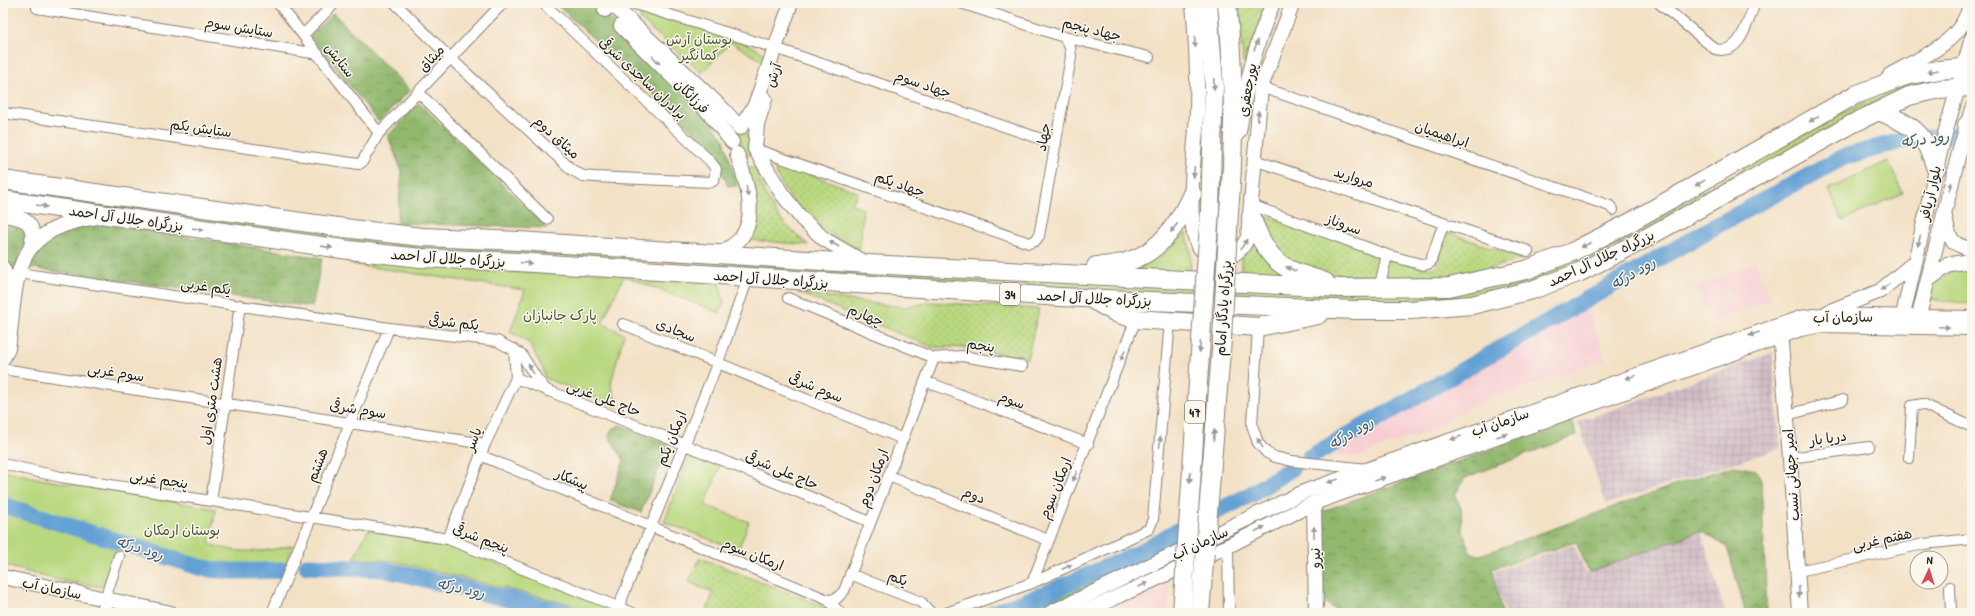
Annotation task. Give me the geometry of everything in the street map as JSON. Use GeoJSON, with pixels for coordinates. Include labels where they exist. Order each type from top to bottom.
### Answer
{"type":"FeatureCollection","features":[{"type":"Feature","properties":{"kind":"highway","name":"بزرگراه یادگار امام"},"geometry":{"type":"LineString","coordinates":[[1182,613],[1210,210],[1214,85],[1208,3]]}},
{"type":"Feature","properties":{"kind":"highway","name":"بزرگراه یادگار امام"},"geometry":{"type":"LineString","coordinates":[[1200,613],[1222,339],[1232,179],[1232,86],[1227,3]]}},
{"type":"Feature","properties":{"kind":"highway","name":"بزرگراه جلال آل احمد"},"geometry":{"type":"LineString","coordinates":[[3,180],[352,229],[422,237],[519,241],[868,264],[1340,288],[1379,289],[1449,286],[1526,270],[1572,252],[1627,224],[1855,95],[1908,75],[1968,67]]}},
{"type":"Feature","properties":{"kind":"highway","name":"بزرگراه جلال آل احمد"},"geometry":{"type":"LineString","coordinates":[[3,200],[105,216],[421,258],[518,262],[748,278],[1089,298],[1345,310],[1410,310],[1472,305],[1532,290],[1580,272],[1637,243],[1852,124],[1909,96],[1965,87]]}},
{"type":"Feature","properties":{"kind":"highway"},"geometry":{"type":"LineString","coordinates":[[1879,111],[1912,126],[1935,148],[1936,169]]}},
{"type":"Feature","properties":{"kind":"highway"},"geometry":{"type":"LineString","coordinates":[[1776,140],[1785,143],[1788,151],[1786,160]]}},
{"type":"Feature","properties":{"kind":"highway"},"geometry":{"type":"LineString","coordinates":[[1036,273],[1115,265],[1141,257],[1170,234],[1182,217],[1192,194]]}},
{"type":"Feature","properties":{"kind":"highway"},"geometry":{"type":"LineString","coordinates":[[1251,211],[1262,241],[1276,260],[1290,269],[1340,288]]}},
{"type":"Feature","properties":{"kind":"highway"},"geometry":{"type":"LineString","coordinates":[[1089,298],[1118,314],[1136,318],[1258,327],[1345,310]]}},
{"type":"Feature","properties":{"kind":"main road","name":"آرش"},"geometry":{"type":"LineString","coordinates":[[755,149],[757,124],[791,3]]}},
{"type":"Feature","properties":{"kind":"main road","name":"آرش"},"geometry":{"type":"LineString","coordinates":[[734,148],[733,132],[740,128],[755,105],[798,3]]}},
{"type":"Feature","properties":{"kind":"main road"},"geometry":{"type":"LineString","coordinates":[[1193,3],[1197,82],[1192,219],[1194,235],[1202,250],[1211,257],[1224,258],[1235,254],[1243,248],[1248,237],[1261,87],[1293,3]]}},
{"type":"Feature","properties":{"kind":"main road","name":"پورجعفری"},"geometry":{"type":"LineString","coordinates":[[1232,179],[1248,76],[1254,50],[1273,3]]}},
{"type":"Feature","properties":{"kind":"main road"},"geometry":{"type":"LineString","coordinates":[[1855,95],[1930,54],[1950,38],[1962,24],[1967,15],[1970,3]]}},
{"type":"Feature","properties":{"kind":"main road","name":"فرزانگان"},"geometry":{"type":"LineString","coordinates":[[607,5],[724,110],[740,128],[747,131],[755,149]]}},
{"type":"Feature","properties":{"kind":"main road","name":"فرزانگان"},"geometry":{"type":"LineString","coordinates":[[607,5],[710,114],[734,148],[746,183],[749,218],[740,238],[721,254]]}},
{"type":"Feature","properties":{"kind":"main road","name":"بلوار آریافر"},"geometry":{"type":"LineString","coordinates":[[1935,148],[1965,87],[1972,38]]}},
{"type":"Feature","properties":{"kind":"main road","name":"بلوار آریافر"},"geometry":{"type":"LineString","coordinates":[[1918,321],[1959,152],[1970,118]]}},
{"type":"Feature","properties":{"kind":"main road"},"geometry":{"type":"LineString","coordinates":[[734,148],[744,160],[750,160],[754,155],[755,149]]}},
{"type":"Feature","properties":{"kind":"main road"},"geometry":{"type":"LineString","coordinates":[[755,149],[782,194],[802,219],[824,239],[868,264]]}},
{"type":"Feature","properties":{"kind":"main road","name":"بلوار آریافر"},"geometry":{"type":"LineString","coordinates":[[1901,322],[1936,169]]}},
{"type":"Feature","properties":{"kind":"main road"},"geometry":{"type":"LineString","coordinates":[[1944,213],[1948,232],[1953,243],[1958,246],[1972,249]]}},
{"type":"Feature","properties":{"kind":"main road"},"geometry":{"type":"LineString","coordinates":[[3,215],[17,216],[29,225],[33,233],[31,246]]}},
{"type":"Feature","properties":{"kind":"main road"},"geometry":{"type":"LineString","coordinates":[[3,308],[8,271],[23,258],[31,246],[39,238],[71,221],[105,216]]}},
{"type":"Feature","properties":{"kind":"main road"},"geometry":{"type":"LineString","coordinates":[[1928,280],[1950,264],[1972,261]]}},
{"type":"Feature","properties":{"kind":"main road"},"geometry":{"type":"LineString","coordinates":[[1822,315],[1880,291],[1915,262]]}},
{"type":"Feature","properties":{"kind":"main road"},"geometry":{"type":"LineString","coordinates":[[3,358],[8,349],[8,271]]}},
{"type":"Feature","properties":{"kind":"main road"},"geometry":{"type":"LineString","coordinates":[[1924,295],[1927,301],[1934,308],[1947,317]]}},
{"type":"Feature","properties":{"kind":"main road","name":"سازمان آب"},"geometry":{"type":"LineString","coordinates":[[1050,613],[1115,591],[1231,544],[1314,503],[1780,332],[1800,318],[1822,315],[1901,322]]}},
{"type":"Feature","properties":{"kind":"main road","name":"سازمان آب"},"geometry":{"type":"LineString","coordinates":[[1082,613],[1115,591],[1232,528],[1306,491],[1780,332],[1822,325],[1918,321],[1947,317],[1972,318]]}},
{"type":"Feature","properties":{"kind":"main road","name":"سازمان آب"},"geometry":{"type":"LineString","coordinates":[[1918,321],[1972,328]]}},
{"type":"Feature","properties":{"kind":"main road","name":"امیر جهانی نسب"},"geometry":{"type":"LineString","coordinates":[[1780,332],[1800,613]]}},
{"type":"Feature","properties":{"kind":"main road","name":"نیرو"},"geometry":{"type":"LineString","coordinates":[[1314,503],[1316,613]]}},
{"type":"Feature","properties":{"kind":"main road"},"geometry":{"type":"LineString","coordinates":[[1231,544],[1232,528]]}},
{"type":"Feature","properties":{"kind":"main road","name":"سازمان آب"},"geometry":{"type":"LineString","coordinates":[[3,577],[104,606],[171,613]]}},
{"type":"Feature","properties":{"kind":"street","name":"ستایش"},"geometry":{"type":"LineString","coordinates":[[278,3],[379,133]]}},
{"type":"Feature","properties":{"kind":"street"},"geometry":{"type":"LineString","coordinates":[[303,35],[335,3]]}},
{"type":"Feature","properties":{"kind":"street","name":"میثاق دوم"},"geometry":{"type":"LineString","coordinates":[[396,3],[450,58],[572,170],[583,176],[711,182],[716,177]]}},
{"type":"Feature","properties":{"kind":"street","name":"میثاق"},"geometry":{"type":"LineString","coordinates":[[379,133],[503,3]]}},
{"type":"Feature","properties":{"kind":"street","name":"برادران ساجدی شرقی"},"geometry":{"type":"LineString","coordinates":[[543,3],[710,161],[716,169],[716,177]]}},
{"type":"Feature","properties":{"kind":"street","name":"جهاد سوم"},"geometry":{"type":"LineString","coordinates":[[632,3],[778,50],[1056,144]]}},
{"type":"Feature","properties":{"kind":"street","name":"جهاد پنجم"},"geometry":{"type":"LineString","coordinates":[[961,3],[1064,37],[1149,57]]}},
{"type":"Feature","properties":{"kind":"street"},"geometry":{"type":"LineString","coordinates":[[1659,3],[1715,49],[1724,51],[1732,48],[1739,41],[1755,3]]}},
{"type":"Feature","properties":{"kind":"street","name":"ستایش سوم"},"geometry":{"type":"LineString","coordinates":[[37,8],[318,54]]}},
{"type":"Feature","properties":{"kind":"street","name":"جهاد"},"geometry":{"type":"LineString","coordinates":[[1036,241],[1039,236],[1071,57],[1070,47],[1064,37]]}},
{"type":"Feature","properties":{"kind":"street","name":"ابراهیمیان"},"geometry":{"type":"LineString","coordinates":[[1261,87],[1602,203],[1610,206],[1613,210]]}},
{"type":"Feature","properties":{"kind":"street"},"geometry":{"type":"LineString","coordinates":[[418,92],[547,219]]}},
{"type":"Feature","properties":{"kind":"street","name":"ستایش یکم"},"geometry":{"type":"LineString","coordinates":[[3,113],[354,164],[362,162],[379,133]]}},
{"type":"Feature","properties":{"kind":"street","name":"جهاد یکم"},"geometry":{"type":"LineString","coordinates":[[755,149],[1029,243],[1036,241]]}},
{"type":"Feature","properties":{"kind":"street","name":"مروارید"},"geometry":{"type":"LineString","coordinates":[[1254,160],[1528,251]]}},
{"type":"Feature","properties":{"kind":"street","name":"سروناز"},"geometry":{"type":"LineString","coordinates":[[1251,211],[1387,254],[1428,265],[1444,222]]}},
{"type":"Feature","properties":{"kind":"street"},"geometry":{"type":"LineString","coordinates":[[1379,289],[1387,254]]}},
{"type":"Feature","properties":{"kind":"street","name":"یکم غربی"},"geometry":{"type":"LineString","coordinates":[[8,271],[389,328]]}},
{"type":"Feature","properties":{"kind":"street","name":"ارمکان یکم"},"geometry":{"type":"LineString","coordinates":[[618,608],[651,528],[683,444],[718,362],[748,278]]}},
{"type":"Feature","properties":{"kind":"street","name":"چهارم"},"geometry":{"type":"LineString","coordinates":[[788,298],[934,358]]}},
{"type":"Feature","properties":{"kind":"street","name":"هشت‌ متری اول"},"geometry":{"type":"LineString","coordinates":[[211,501],[240,305]]}},
{"type":"Feature","properties":{"kind":"street","name":"ارمکان سوم"},"geometry":{"type":"LineString","coordinates":[[1032,584],[1136,318]]}},
{"type":"Feature","properties":{"kind":"street"},"geometry":{"type":"LineString","coordinates":[[946,613],[1032,584],[1144,533],[1151,526],[1153,519],[1170,321]]}},
{"type":"Feature","properties":{"kind":"street","name":"سجادی"},"geometry":{"type":"LineString","coordinates":[[623,324],[718,362]]}},
{"type":"Feature","properties":{"kind":"street"},"geometry":{"type":"LineString","coordinates":[[1258,327],[1252,425],[1258,443],[1266,453],[1292,461],[1369,469]]}},
{"type":"Feature","properties":{"kind":"street","name":"یکم شرقی"},"geometry":{"type":"LineString","coordinates":[[389,328],[498,341],[514,349]]}},
{"type":"Feature","properties":{"kind":"street","name":"هشتم"},"geometry":{"type":"LineString","coordinates":[[272,613],[312,517],[349,422],[389,328]]}},
{"type":"Feature","properties":{"kind":"street"},"geometry":{"type":"LineString","coordinates":[[514,349],[526,360],[537,379],[547,391]]}},
{"type":"Feature","properties":{"kind":"street","name":"یاسر"},"geometry":{"type":"LineString","coordinates":[[448,539],[482,456],[485,444],[516,378],[514,349]]}},
{"type":"Feature","properties":{"kind":"street","name":"پنجم"},"geometry":{"type":"LineString","coordinates":[[934,358],[962,356],[1022,366]]}},
{"type":"Feature","properties":{"kind":"street","name":"ارمکان دوم"},"geometry":{"type":"LineString","coordinates":[[828,600],[836,599],[841,595],[889,476],[934,358]]}},
{"type":"Feature","properties":{"kind":"street","name":"سوم شرقی"},"geometry":{"type":"LineString","coordinates":[[718,362],[903,439]]}},
{"type":"Feature","properties":{"kind":"street","name":"سوم غربی"},"geometry":{"type":"LineString","coordinates":[[3,369],[225,402]]}},
{"type":"Feature","properties":{"kind":"street","name":"حاج علی غربی"},"geometry":{"type":"LineString","coordinates":[[516,378],[683,444]]}},
{"type":"Feature","properties":{"kind":"street","name":"سوم"},"geometry":{"type":"LineString","coordinates":[[925,381],[1088,444]]}},
{"type":"Feature","properties":{"kind":"street"},"geometry":{"type":"LineString","coordinates":[[1787,415],[1843,400]]}},
{"type":"Feature","properties":{"kind":"street","name":"سوم شرقی"},"geometry":{"type":"LineString","coordinates":[[225,402],[485,444]]}},
{"type":"Feature","properties":{"kind":"street"},"geometry":{"type":"LineString","coordinates":[[1909,458],[1912,406],[1923,404],[1972,427]]}},
{"type":"Feature","properties":{"kind":"street","name":"حاج علی شرقی"},"geometry":{"type":"LineString","coordinates":[[683,444],[870,522]]}},
{"type":"Feature","properties":{"kind":"street","name":"دریا بار"},"geometry":{"type":"LineString","coordinates":[[1790,458],[1869,447]]}},
{"type":"Feature","properties":{"kind":"street","name":"پیشکار"},"geometry":{"type":"LineString","coordinates":[[482,456],[651,528]]}},
{"type":"Feature","properties":{"kind":"street","name":"پنجم غربی"},"geometry":{"type":"LineString","coordinates":[[3,464],[61,476],[312,517]]}},
{"type":"Feature","properties":{"kind":"street","name":"دوم"},"geometry":{"type":"LineString","coordinates":[[889,476],[1048,540]]}},
{"type":"Feature","properties":{"kind":"street","name":"پنجم شرقی"},"geometry":{"type":"LineString","coordinates":[[312,517],[448,539],[633,613]]}},
{"type":"Feature","properties":{"kind":"street","name":"ارمکان سوم"},"geometry":{"type":"LineString","coordinates":[[651,528],[828,600],[840,613]]}},
{"type":"Feature","properties":{"kind":"street","name":"هفتم غربی"},"geometry":{"type":"LineString","coordinates":[[1798,571],[1924,544],[1972,539]]}},
{"type":"Feature","properties":{"kind":"street"},"geometry":{"type":"LineString","coordinates":[[1229,613],[1231,544]]}},
{"type":"Feature","properties":{"kind":"street"},"geometry":{"type":"LineString","coordinates":[[104,606],[119,556]]}},
{"type":"Feature","properties":{"kind":"street","name":"یکم"},"geometry":{"type":"LineString","coordinates":[[850,574],[921,602],[931,613]]}},
{"type":"Feature","properties":{"kind":"street"},"geometry":{"type":"LineString","coordinates":[[1950,587],[1951,613]]}},
{"type":"Feature","properties":{"kind":"shaded area"},"geometry":{"type":"Polygon","coordinates":[[[1755,262],[1771,299],[1713,324],[1695,288],[1755,262]]]}},
{"type":"Feature","properties":{"kind":"shaded area"},"geometry":{"type":"Polygon","coordinates":[[[1587,305],[1606,359],[1467,408],[1430,431],[1356,457],[1320,454],[1587,305]]]}},
{"type":"Feature","properties":{"kind":"shaded area"},"geometry":{"type":"Polygon","coordinates":[[[1772,353],[1780,448],[1606,504],[1578,422],[1772,353]]]}},
{"type":"Feature","properties":{"kind":"shaded area"},"geometry":{"type":"Polygon","coordinates":[[[1701,531],[1725,613],[1505,613],[1492,572],[1574,545],[1586,573],[1701,531]]]}},
{"type":"Feature","properties":{"kind":"shaded area"},"geometry":{"type":"Polygon","coordinates":[[[1169,583],[1168,613],[1100,613],[1169,583]]]}},
{"type":"Feature","properties":{"kind":"green space"},"geometry":{"type":"Polygon","coordinates":[[[555,3],[594,3],[688,91],[724,139],[737,186],[728,186],[712,148],[555,3]]]}},
{"type":"Feature","properties":{"kind":"green space"},"geometry":{"type":"Polygon","coordinates":[[[1239,3],[1269,3],[1246,62],[1243,62],[1239,3]]]}},
{"type":"Feature","properties":{"kind":"green space","name":"بوستان آرش کمانگیر"},"geometry":{"type":"Polygon","coordinates":[[[645,10],[744,42],[765,55],[762,61],[731,42],[702,73],[640,19],[640,14],[645,10]]]}},
{"type":"Feature","properties":{"kind":"green space"},"geometry":{"type":"Polygon","coordinates":[[[333,13],[410,90],[379,122],[310,36],[333,13]]]}},
{"type":"Feature","properties":{"kind":"green space"},"geometry":{"type":"Polygon","coordinates":[[[1933,80],[1876,103],[1575,269],[1498,293],[1448,301],[1353,302],[1177,294],[900,278],[646,259],[418,249],[3,193],[3,186],[180,211],[929,274],[1505,282],[1546,272],[1589,254],[1643,226],[1829,119],[1891,91],[1917,82],[1933,80]]]}},
{"type":"Feature","properties":{"kind":"green space"},"geometry":{"type":"Polygon","coordinates":[[[419,103],[547,228],[397,223],[402,172],[388,136],[419,103]]]}},
{"type":"Feature","properties":{"kind":"green space"},"geometry":{"type":"Polygon","coordinates":[[[738,132],[744,132],[750,142],[751,154],[744,157],[738,152],[734,140],[738,132]]]}},
{"type":"Feature","properties":{"kind":"green space"},"geometry":{"type":"Polygon","coordinates":[[[771,160],[858,192],[852,204],[863,209],[860,249],[831,235],[805,215],[785,190],[771,160]]]}},
{"type":"Feature","properties":{"kind":"green space"},"geometry":{"type":"Polygon","coordinates":[[[1888,161],[1903,193],[1842,221],[1829,189],[1888,161]]]}},
{"type":"Feature","properties":{"kind":"green space"},"geometry":{"type":"Polygon","coordinates":[[[750,167],[755,167],[764,192],[781,220],[809,245],[749,240],[756,219],[748,172],[750,167]]]}},
{"type":"Feature","properties":{"kind":"green space"},"geometry":{"type":"Polygon","coordinates":[[[1261,214],[1421,268],[1435,268],[1447,232],[1523,259],[1459,277],[1436,279],[1338,275],[1304,270],[1286,261],[1267,236],[1261,214]]]}},
{"type":"Feature","properties":{"kind":"green space"},"geometry":{"type":"Polygon","coordinates":[[[3,219],[24,223],[29,238],[20,252],[14,276],[3,256],[3,219]]]}},
{"type":"Feature","properties":{"kind":"green space"},"geometry":{"type":"Polygon","coordinates":[[[99,223],[322,258],[312,307],[24,267],[45,238],[72,228],[99,223]]]}},
{"type":"Feature","properties":{"kind":"green space"},"geometry":{"type":"Polygon","coordinates":[[[1187,233],[1191,257],[1190,273],[1117,269],[1163,251],[1187,233]]]}},
{"type":"Feature","properties":{"kind":"green space"},"geometry":{"type":"Polygon","coordinates":[[[1257,237],[1306,281],[1241,274],[1241,256],[1252,249],[1257,237]]]}},
{"type":"Feature","properties":{"kind":"green space","name":"پارک جانبازان"},"geometry":{"type":"Polygon","coordinates":[[[352,258],[488,271],[620,273],[720,284],[724,303],[720,313],[624,276],[602,323],[624,334],[611,383],[618,407],[545,378],[543,369],[529,343],[510,332],[525,290],[351,264],[352,258]]]}},
{"type":"Feature","properties":{"kind":"green space"},"geometry":{"type":"Polygon","coordinates":[[[1972,267],[1972,304],[1930,299],[1931,284],[1956,269],[1972,267]]]}},
{"type":"Feature","properties":{"kind":"green space"},"geometry":{"type":"Polygon","coordinates":[[[797,292],[904,307],[931,302],[1039,309],[1027,359],[971,348],[932,347],[797,292]]]}},
{"type":"Feature","properties":{"kind":"green space"},"geometry":{"type":"Polygon","coordinates":[[[1572,420],[1577,435],[1465,478],[1455,495],[1461,508],[1462,528],[1470,553],[1480,555],[1689,480],[1734,466],[1756,470],[1761,480],[1767,613],[1746,613],[1727,547],[1701,531],[1589,572],[1576,542],[1492,569],[1502,613],[1340,613],[1323,601],[1320,512],[1572,420]]]}},
{"type":"Feature","properties":{"kind":"green space"},"geometry":{"type":"Polygon","coordinates":[[[620,425],[669,445],[641,512],[610,501],[624,460],[609,437],[611,430],[620,425]]]}},
{"type":"Feature","properties":{"kind":"green space"},"geometry":{"type":"Polygon","coordinates":[[[690,454],[720,466],[705,505],[749,522],[738,550],[664,522],[690,454]]]}},
{"type":"Feature","properties":{"kind":"green space","name":"بوستان ارمکان"},"geometry":{"type":"Polygon","coordinates":[[[3,470],[40,479],[216,509],[209,544],[230,550],[261,551],[293,545],[286,564],[279,566],[234,567],[202,564],[3,499],[3,470]]]}},
{"type":"Feature","properties":{"kind":"green space"},"geometry":{"type":"Polygon","coordinates":[[[3,509],[118,546],[103,587],[57,580],[3,565],[3,509]]]}},
{"type":"Feature","properties":{"kind":"green space"},"geometry":{"type":"Polygon","coordinates":[[[368,530],[445,544],[627,613],[606,613],[393,561],[354,558],[368,530]]]}},
{"type":"Feature","properties":{"kind":"green space"},"geometry":{"type":"Polygon","coordinates":[[[1155,548],[1157,555],[1032,613],[1005,613],[1039,601],[1155,548]]]}},
{"type":"Feature","properties":{"kind":"green space"},"geometry":{"type":"Polygon","coordinates":[[[700,558],[823,606],[829,613],[706,613],[713,593],[689,582],[700,558]]]}},
{"type":"Feature","properties":{"kind":"waterway","name":"رود درکه"},"geometry":{"type":"LineString","coordinates":[[1310,457],[1714,227],[1844,157],[1904,140],[1972,134]]}},
{"type":"Feature","properties":{"kind":"waterway","name":"رود درکه"},"geometry":{"type":"LineString","coordinates":[[993,613],[1042,595],[1139,553],[1173,533],[1250,495],[1292,468]]}},
{"type":"Feature","properties":{"kind":"waterway","name":"رود درکه"},"geometry":{"type":"LineString","coordinates":[[3,505],[199,567],[229,571],[281,570]]}},
{"type":"Feature","properties":{"kind":"waterway","name":"رود درکه"},"geometry":{"type":"LineString","coordinates":[[307,566],[383,569],[567,613]]}}]}
